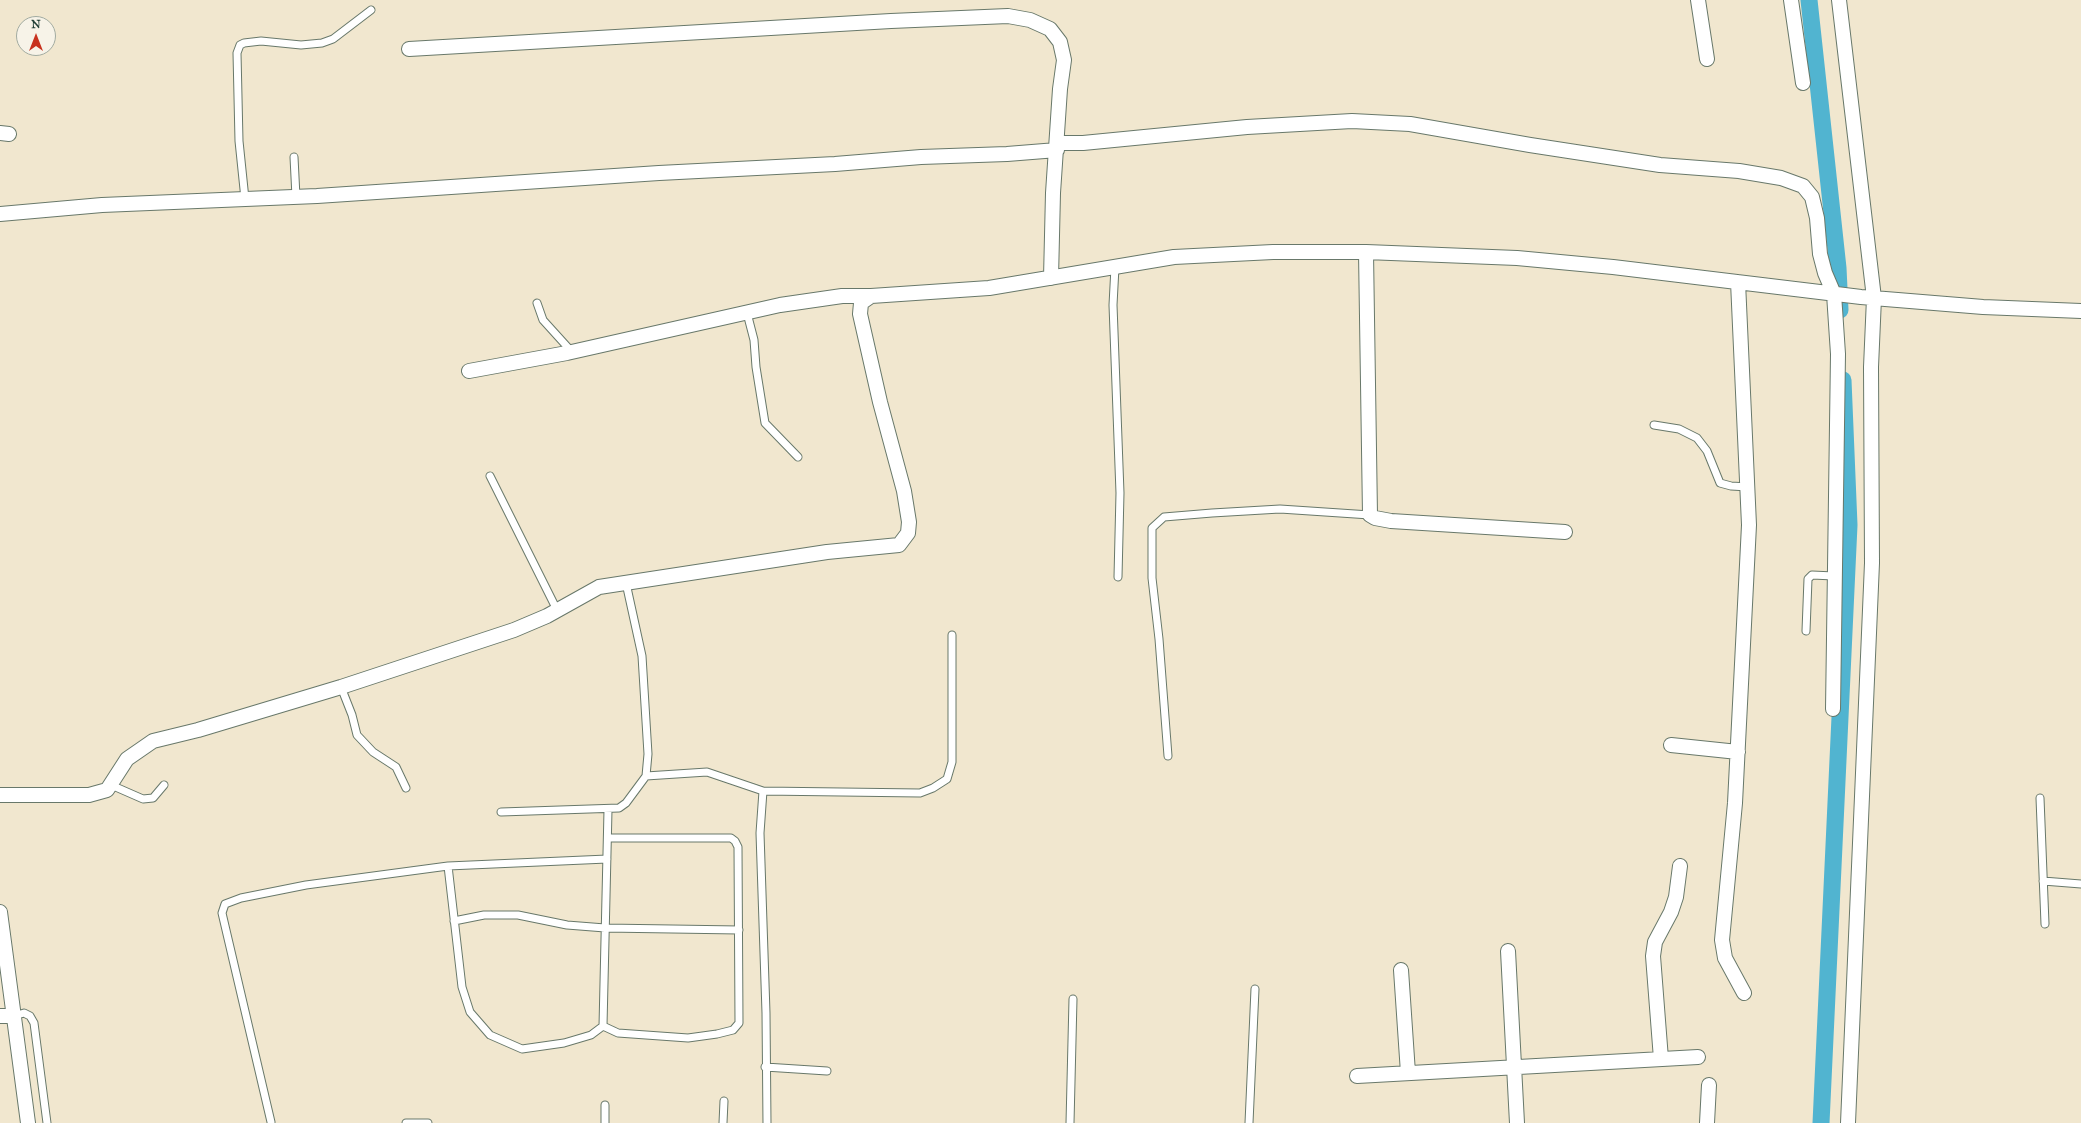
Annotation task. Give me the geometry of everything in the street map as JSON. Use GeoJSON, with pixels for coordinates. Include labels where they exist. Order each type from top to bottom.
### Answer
{"type":"FeatureCollection","features":[{"type":"Feature","properties":{"kind":"street"},"geometry":{"type":"LineString","coordinates":[[1698,0],[1707,59]]}},
{"type":"Feature","properties":{"kind":"street"},"geometry":{"type":"LineString","coordinates":[[1791,0],[1803,83]]}},
{"type":"Feature","properties":{"kind":"street"},"geometry":{"type":"LineString","coordinates":[[1839,0],[1867,297],[1871,367],[1872,563],[1848,1123]]}},
{"type":"Feature","properties":{"kind":"street"},"geometry":{"type":"LineString","coordinates":[[409,49],[1008,16],[1030,20],[1050,29],[1060,42],[1064,60],[1060,89],[1051,232],[1052,278]]}},
{"type":"Feature","properties":{"kind":"street"},"geometry":{"type":"LineString","coordinates":[[0,214],[102,205],[296,197],[835,164],[921,157],[1007,154],[1083,143],[1247,127],[1352,120],[1410,124],[1652,164],[1739,172],[1781,178],[1803,186],[1812,197],[1817,218],[1820,254],[1825,274],[1836,294],[1838,354],[1833,709]]}},
{"type":"Feature","properties":{"kind":"street"},"geometry":{"type":"LineString","coordinates":[[469,371],[572,352],[780,305],[842,296],[871,296],[989,288],[1174,257],[1273,252],[1427,253],[1517,258],[1867,297],[1983,307],[2081,311]]}},
{"type":"Feature","properties":{"kind":"street"},"geometry":{"type":"LineString","coordinates":[[1366,252],[1370,514],[1375,518],[1391,522],[1565,532]]}},
{"type":"Feature","properties":{"kind":"street"},"geometry":{"type":"LineString","coordinates":[[1738,282],[1749,526],[1746,615],[1738,752],[1722,940],[1725,958],[1744,993]]}},
{"type":"Feature","properties":{"kind":"street"},"geometry":{"type":"LineString","coordinates":[[0,795],[89,795],[107,790],[126,759],[153,741],[198,730],[340,687],[514,630],[557,610],[599,587],[649,578],[826,552],[899,545],[908,534],[909,522],[904,491],[880,402],[860,314],[862,303],[871,296]]}},
{"type":"Feature","properties":{"kind":"street"},"geometry":{"type":"LineString","coordinates":[[1671,746],[1738,752]]}},
{"type":"Feature","properties":{"kind":"street"},"geometry":{"type":"LineString","coordinates":[[1661,1059],[1653,956],[1655,942],[1671,912],[1676,897],[1680,866]]}},
{"type":"Feature","properties":{"kind":"street"},"geometry":{"type":"LineString","coordinates":[[0,912],[7,1016],[28,1123]]}},
{"type":"Feature","properties":{"kind":"street"},"geometry":{"type":"LineString","coordinates":[[1508,951],[1517,1123]]}},
{"type":"Feature","properties":{"kind":"street"},"geometry":{"type":"LineString","coordinates":[[1401,970],[1408,1073]]}},
{"type":"Feature","properties":{"kind":"street"},"geometry":{"type":"LineString","coordinates":[[1357,1076],[1698,1057]]}},
{"type":"Feature","properties":{"kind":"street"},"geometry":{"type":"LineString","coordinates":[[1707,1123],[1710,1085]]}},
{"type":"Feature","properties":{"kind":"lane"},"geometry":{"type":"LineString","coordinates":[[245,199],[239,140],[237,53],[240,46],[244,43],[261,41],[301,45],[322,43],[334,39],[371,10]]}},
{"type":"Feature","properties":{"kind":"lane"},"geometry":{"type":"LineString","coordinates":[[294,157],[296,197]]}},
{"type":"Feature","properties":{"kind":"lane"},"geometry":{"type":"LineString","coordinates":[[1115,267],[1113,305],[1120,493],[1118,577]]}},
{"type":"Feature","properties":{"kind":"lane"},"geometry":{"type":"LineString","coordinates":[[536,303],[542,320],[572,352]]}},
{"type":"Feature","properties":{"kind":"lane"},"geometry":{"type":"LineString","coordinates":[[747,313],[754,340],[757,374],[765,423],[798,457]]}},
{"type":"Feature","properties":{"kind":"lane"},"geometry":{"type":"LineString","coordinates":[[1654,425],[1680,429],[1697,438],[1707,451],[1720,483],[1731,486],[1748,486]]}},
{"type":"Feature","properties":{"kind":"lane"},"geometry":{"type":"LineString","coordinates":[[490,476],[557,610]]}},
{"type":"Feature","properties":{"kind":"lane"},"geometry":{"type":"LineString","coordinates":[[1168,756],[1159,639],[1152,578],[1152,528],[1164,518],[1212,513],[1280,510],[1370,514]]}},
{"type":"Feature","properties":{"kind":"lane"},"geometry":{"type":"LineString","coordinates":[[1806,631],[1808,579],[1812,575],[1834,576]]}},
{"type":"Feature","properties":{"kind":"lane"},"geometry":{"type":"LineString","coordinates":[[501,812],[608,810],[619,808],[626,803],[646,776],[648,754],[642,656],[626,583]]}},
{"type":"Feature","properties":{"kind":"lane"},"geometry":{"type":"LineString","coordinates":[[646,776],[707,772],[763,791],[920,793],[933,788],[947,779],[952,762],[952,635]]}},
{"type":"Feature","properties":{"kind":"lane"},"geometry":{"type":"LineString","coordinates":[[340,687],[352,715],[357,735],[373,752],[396,767],[406,788]]}},
{"type":"Feature","properties":{"kind":"lane"},"geometry":{"type":"LineString","coordinates":[[111,785],[143,799],[153,798],[164,785]]}},
{"type":"Feature","properties":{"kind":"lane"},"geometry":{"type":"LineString","coordinates":[[763,791],[760,833],[766,1013],[765,1067],[767,1123]]}},
{"type":"Feature","properties":{"kind":"lane"},"geometry":{"type":"LineString","coordinates":[[2040,798],[2045,924]]}},
{"type":"Feature","properties":{"kind":"lane"},"geometry":{"type":"LineString","coordinates":[[603,1026],[608,810]]}},
{"type":"Feature","properties":{"kind":"lane"},"geometry":{"type":"LineString","coordinates":[[603,1026],[618,1033],[688,1038],[733,1030],[739,1023],[738,847],[735,841],[731,838],[608,838]]}},
{"type":"Feature","properties":{"kind":"lane"},"geometry":{"type":"LineString","coordinates":[[271,1122],[222,913],[225,904],[241,898],[306,884],[448,866],[607,859]]}},
{"type":"Feature","properties":{"kind":"lane"},"geometry":{"type":"LineString","coordinates":[[448,866],[462,987],[470,1012],[490,1035],[522,1049],[564,1043],[591,1035],[603,1026]]}},
{"type":"Feature","properties":{"kind":"lane"},"geometry":{"type":"LineString","coordinates":[[2043,881],[2081,884]]}},
{"type":"Feature","properties":{"kind":"lane"},"geometry":{"type":"LineString","coordinates":[[454,921],[484,915],[518,915],[567,925],[605,928],[739,930]]}},
{"type":"Feature","properties":{"kind":"lane"},"geometry":{"type":"LineString","coordinates":[[1249,1123],[1255,990]]}},
{"type":"Feature","properties":{"kind":"lane"},"geometry":{"type":"LineString","coordinates":[[1070,1123],[1073,999]]}},
{"type":"Feature","properties":{"kind":"lane"},"geometry":{"type":"LineString","coordinates":[[7,1016],[24,1013],[30,1016],[34,1023],[47,1123]]}},
{"type":"Feature","properties":{"kind":"lane"},"geometry":{"type":"LineString","coordinates":[[765,1067],[826,1071]]}},
{"type":"Feature","properties":{"kind":"lane"},"geometry":{"type":"LineString","coordinates":[[723,1123],[724,1101]]}},
{"type":"Feature","properties":{"kind":"lane"},"geometry":{"type":"LineString","coordinates":[[605,1105],[605,1123]]}},
{"type":"Feature","properties":{"kind":"lane"},"geometry":{"type":"LineString","coordinates":[[406,1123],[428,1123]]}},
{"type":"Feature","properties":{"kind":"waterway"},"geometry":{"type":"LineString","coordinates":[[1809,0],[1838,268],[1840,310]]}},
{"type":"Feature","properties":{"kind":"waterway"},"geometry":{"type":"LineString","coordinates":[[1821,1123],[1849,525],[1843,380]]}}]}
